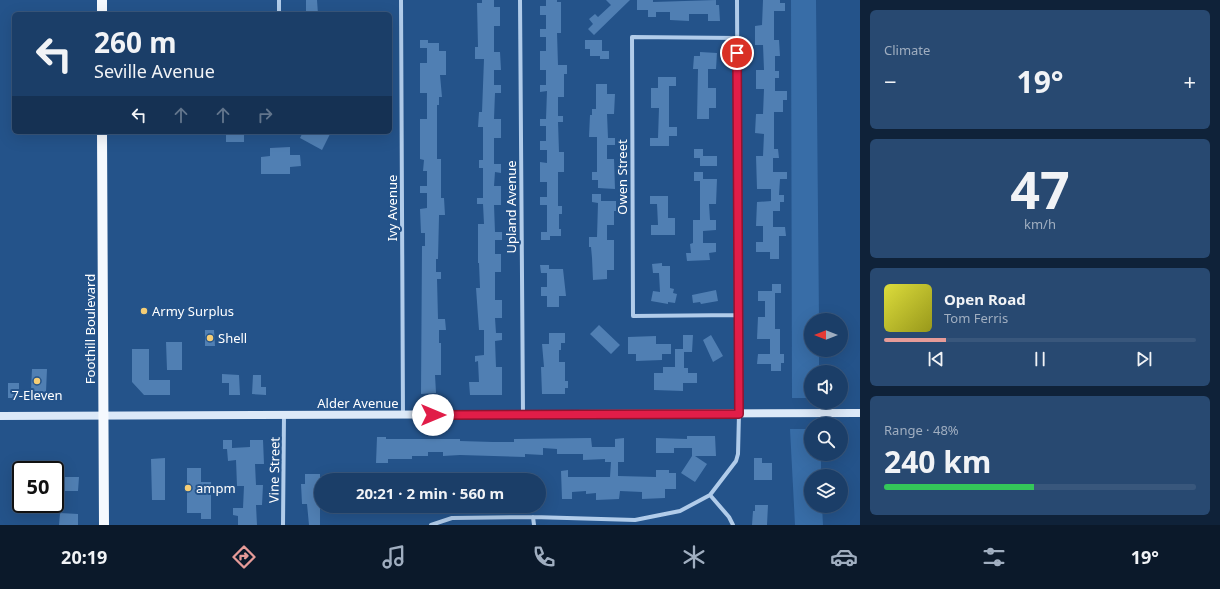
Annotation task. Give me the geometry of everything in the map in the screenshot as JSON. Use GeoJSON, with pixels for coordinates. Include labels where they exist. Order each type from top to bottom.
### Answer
{"type":"FeatureCollection","features":[{"type":"Feature","properties":{"kind":"main road"},"geometry":{"type":"LineString","coordinates":[[102,0],[102,12]]}},
{"type":"Feature","properties":{"kind":"main road","name":"Foothill Boulevard"},"geometry":{"type":"LineString","coordinates":[[102,134],[104,525]]}},
{"type":"Feature","properties":{"kind":"main road","name":"Alder Avenue"},"geometry":{"type":"LineString","coordinates":[[0,416],[860,414]]}},
{"type":"Feature","properties":{"kind":"street"},"geometry":{"type":"LineString","coordinates":[[279,0],[279,12]]}},
{"type":"Feature","properties":{"kind":"street","name":"Ivy Avenue"},"geometry":{"type":"LineString","coordinates":[[401,0],[403,415]]}},
{"type":"Feature","properties":{"kind":"street","name":"Upland Avenue"},"geometry":{"type":"LineString","coordinates":[[520,0],[523,415]]}},
{"type":"Feature","properties":{"kind":"street"},"geometry":{"type":"LineString","coordinates":[[431,525],[452,518],[533,517],[635,520],[680,511],[710,495],[736,461],[738,454],[739,414],[737,0]]}},
{"type":"Feature","properties":{"kind":"street","name":"Owen Street"},"geometry":{"type":"LineString","coordinates":[[737,38],[632,37],[633,316],[738,315]]}},
{"type":"Feature","properties":{"kind":"street","name":"Vine Street"},"geometry":{"type":"LineString","coordinates":[[283,525],[284,415]]}},
{"type":"Feature","properties":{"kind":"street"},"geometry":{"type":"LineString","coordinates":[[710,495],[733,525]]}},
{"type":"Feature","properties":{"kind":"street"},"geometry":{"type":"LineString","coordinates":[[533,517],[534,525]]}},
{"type":"Feature","properties":{"kind":"street"},"geometry":{"type":"LineString","coordinates":[[635,520],[635,525]]}},
{"type":"Feature","properties":{"kind":"shaded area"},"geometry":{"type":"Polygon","coordinates":[[[791,0],[816,0],[819,313],[804,313],[804,357],[819,357],[819,365],[804,365],[804,398],[792,398],[791,0]]]}},
{"type":"Feature","properties":{"kind":"shaded area"},"geometry":{"type":"Polygon","coordinates":[[[790,429],[804,429],[804,461],[821,461],[821,469],[804,469],[804,513],[822,513],[823,525],[795,525],[790,429]]]}},
{"type":"Feature","properties":{"kind":"building"},"geometry":{"type":"Polygon","coordinates":[[[306,0],[317,0],[318,12],[306,12],[306,0]]]}},
{"type":"Feature","properties":{"kind":"building"},"geometry":{"type":"Polygon","coordinates":[[[482,0],[494,0],[494,7],[500,7],[500,26],[494,26],[494,52],[500,52],[501,70],[494,70],[494,85],[501,85],[501,93],[495,93],[494,119],[501,119],[501,138],[494,138],[494,164],[501,164],[501,173],[495,172],[494,186],[501,186],[501,205],[494,205],[495,232],[502,232],[502,240],[495,240],[495,254],[501,254],[501,272],[495,272],[495,300],[502,300],[502,318],[495,318],[496,333],[502,333],[502,340],[495,341],[496,367],[502,367],[502,395],[470,395],[469,382],[479,382],[478,361],[475,362],[475,356],[484,355],[484,330],[479,330],[476,288],[480,288],[478,263],[478,224],[484,224],[483,204],[477,204],[477,198],[483,198],[483,168],[479,168],[479,160],[483,160],[483,127],[478,127],[479,112],[482,112],[484,59],[475,59],[475,47],[478,47],[477,3],[482,3],[482,0]]]}},
{"type":"Feature","properties":{"kind":"building"},"geometry":{"type":"Polygon","coordinates":[[[546,0],[557,0],[557,2],[561,2],[561,33],[557,33],[558,65],[567,65],[567,74],[564,74],[564,97],[558,97],[558,116],[563,116],[563,122],[558,122],[559,152],[564,152],[564,172],[558,172],[558,206],[562,206],[562,214],[559,214],[559,229],[561,229],[561,236],[550,236],[550,240],[541,240],[541,232],[547,232],[547,205],[540,205],[540,197],[547,197],[547,182],[540,182],[540,162],[547,163],[547,150],[540,150],[540,141],[546,141],[546,126],[540,126],[540,119],[546,119],[547,91],[540,92],[540,85],[546,85],[546,70],[540,70],[540,51],[546,51],[546,37],[540,37],[540,29],[546,29],[546,15],[540,15],[540,6],[546,6],[546,0]]]}},
{"type":"Feature","properties":{"kind":"building"},"geometry":{"type":"Polygon","coordinates":[[[606,0],[630,0],[594,35],[588,29],[593,24],[589,19],[595,14],[598,17],[611,5],[606,0]]]}},
{"type":"Feature","properties":{"kind":"building"},"geometry":{"type":"Polygon","coordinates":[[[637,0],[653,0],[653,2],[716,0],[716,5],[719,5],[720,21],[708,21],[708,14],[689,14],[689,21],[670,20],[670,12],[656,12],[656,17],[648,17],[648,10],[637,10],[637,0]]]}},
{"type":"Feature","properties":{"kind":"building"},"geometry":{"type":"Polygon","coordinates":[[[763,0],[780,0],[780,3],[785,3],[785,11],[774,11],[774,40],[779,40],[780,56],[775,56],[775,71],[779,71],[779,78],[775,78],[775,91],[787,91],[787,100],[783,100],[783,112],[774,112],[774,149],[778,149],[779,158],[773,158],[773,172],[787,172],[787,179],[780,179],[779,195],[784,195],[784,202],[780,202],[780,211],[773,211],[773,227],[785,227],[786,236],[779,236],[779,259],[770,259],[770,252],[756,252],[756,242],[763,242],[763,226],[756,226],[757,202],[771,201],[771,189],[757,189],[756,156],[763,156],[764,134],[755,133],[756,114],[763,114],[764,89],[756,89],[756,70],[764,70],[763,45],[755,45],[755,26],[762,25],[763,0]]]}},
{"type":"Feature","properties":{"kind":"building"},"geometry":{"type":"Polygon","coordinates":[[[420,40],[428,40],[428,43],[439,43],[439,51],[446,51],[446,75],[440,75],[442,97],[439,97],[439,105],[437,105],[437,159],[441,159],[441,198],[444,198],[445,215],[439,215],[438,259],[436,259],[436,272],[441,272],[441,279],[437,279],[438,319],[445,319],[446,330],[439,330],[439,343],[441,343],[441,375],[435,375],[436,393],[421,394],[422,246],[425,246],[425,233],[421,233],[420,209],[427,208],[427,193],[420,193],[420,186],[427,186],[427,171],[423,171],[424,160],[420,159],[420,119],[427,119],[427,93],[420,93],[420,63],[427,63],[427,48],[420,48],[420,40]]]}},
{"type":"Feature","properties":{"kind":"building"},"geometry":{"type":"Polygon","coordinates":[[[585,40],[602,40],[602,51],[609,51],[609,59],[600,59],[600,56],[590,56],[590,49],[585,49],[585,40]]]}},
{"type":"Feature","properties":{"kind":"building"},"geometry":{"type":"Polygon","coordinates":[[[700,52],[717,53],[716,69],[708,69],[708,88],[716,88],[716,108],[709,108],[709,119],[697,119],[698,69],[693,69],[694,56],[700,56],[700,52]]]}},
{"type":"Feature","properties":{"kind":"building"},"geometry":{"type":"Polygon","coordinates":[[[658,77],[676,77],[676,86],[669,86],[669,127],[677,127],[677,136],[669,136],[669,146],[650,146],[650,138],[658,138],[659,108],[651,108],[651,88],[658,88],[658,77]]]}},
{"type":"Feature","properties":{"kind":"building"},"geometry":{"type":"Polygon","coordinates":[[[596,84],[607,84],[607,94],[615,94],[614,114],[607,114],[608,138],[615,138],[615,145],[607,145],[607,159],[614,159],[615,189],[598,188],[598,180],[592,180],[592,172],[597,172],[597,137],[589,137],[590,115],[592,115],[592,109],[596,109],[596,84]]]}},
{"type":"Feature","properties":{"kind":"building"},"geometry":{"type":"Polygon","coordinates":[[[226,134],[244,134],[244,142],[226,142],[226,134]]]}},
{"type":"Feature","properties":{"kind":"building"},"geometry":{"type":"Polygon","coordinates":[[[302,134],[330,134],[322,150],[300,138],[302,134]]]}},
{"type":"Feature","properties":{"kind":"building"},"geometry":{"type":"Polygon","coordinates":[[[290,147],[290,155],[300,155],[301,166],[290,167],[290,174],[261,174],[261,157],[270,156],[270,148],[290,147]]]}},
{"type":"Feature","properties":{"kind":"building"},"geometry":{"type":"Polygon","coordinates":[[[694,149],[703,149],[703,156],[717,156],[717,166],[700,166],[700,158],[694,158],[694,149]]]}},
{"type":"Feature","properties":{"kind":"building"},"geometry":{"type":"Polygon","coordinates":[[[694,172],[703,172],[703,179],[717,179],[716,204],[709,204],[710,220],[716,220],[716,230],[703,231],[703,243],[716,243],[716,252],[709,253],[710,260],[687,261],[686,253],[691,253],[690,244],[693,243],[693,220],[700,220],[700,181],[694,181],[694,172]]]}},
{"type":"Feature","properties":{"kind":"building"},"geometry":{"type":"Polygon","coordinates":[[[592,194],[601,194],[601,201],[616,201],[614,225],[607,225],[607,240],[614,240],[614,270],[607,270],[607,279],[593,280],[589,237],[597,237],[598,203],[592,202],[592,194]]]}},
{"type":"Feature","properties":{"kind":"building"},"geometry":{"type":"Polygon","coordinates":[[[650,196],[668,196],[668,218],[675,218],[675,235],[651,235],[651,225],[658,225],[657,204],[650,204],[650,196]]]}},
{"type":"Feature","properties":{"kind":"building"},"geometry":{"type":"Polygon","coordinates":[[[662,263],[662,266],[670,266],[670,288],[674,289],[673,293],[677,294],[675,303],[668,302],[668,304],[651,301],[653,291],[660,292],[659,273],[653,273],[652,264],[662,263]]]}},
{"type":"Feature","properties":{"kind":"building"},"geometry":{"type":"Polygon","coordinates":[[[540,265],[549,265],[549,269],[563,269],[566,296],[559,296],[559,307],[547,307],[547,296],[541,296],[541,287],[547,287],[547,273],[541,273],[540,265]]]}},
{"type":"Feature","properties":{"kind":"building"},"geometry":{"type":"Polygon","coordinates":[[[772,284],[781,284],[781,293],[775,293],[775,329],[780,329],[780,354],[784,354],[784,363],[781,363],[781,371],[771,371],[771,364],[757,364],[758,354],[770,354],[770,339],[757,339],[758,317],[765,317],[765,301],[758,301],[758,291],[772,291],[772,284]]]}},
{"type":"Feature","properties":{"kind":"building"},"geometry":{"type":"Polygon","coordinates":[[[716,290],[718,301],[701,304],[700,302],[693,303],[692,295],[716,290]]]}},
{"type":"Feature","properties":{"kind":"building"},"geometry":{"type":"Polygon","coordinates":[[[599,325],[620,345],[611,354],[590,334],[599,325]]]}},
{"type":"Feature","properties":{"kind":"building","name":"Shell"},"geometry":{"type":"Polygon","coordinates":[[[205,330],[214,330],[215,346],[205,346],[205,330]]]}},
{"type":"Feature","properties":{"kind":"building"},"geometry":{"type":"Polygon","coordinates":[[[549,333],[565,333],[565,343],[561,343],[561,350],[559,350],[559,362],[565,362],[565,381],[568,381],[568,388],[565,388],[565,394],[542,394],[541,367],[544,367],[542,344],[549,344],[549,333]]]}},
{"type":"Feature","properties":{"kind":"building"},"geometry":{"type":"Polygon","coordinates":[[[683,335],[693,335],[692,352],[684,352],[684,368],[688,368],[688,373],[697,373],[697,383],[683,383],[683,391],[654,390],[654,373],[663,373],[663,367],[675,367],[675,349],[683,349],[683,335]]]}},
{"type":"Feature","properties":{"kind":"building"},"geometry":{"type":"Polygon","coordinates":[[[711,335],[723,356],[713,362],[703,340],[711,335]]]}},
{"type":"Feature","properties":{"kind":"building"},"geometry":{"type":"Polygon","coordinates":[[[656,336],[656,344],[671,344],[671,354],[662,354],[662,360],[636,361],[636,354],[628,354],[628,337],[656,336]]]}},
{"type":"Feature","properties":{"kind":"building"},"geometry":{"type":"Polygon","coordinates":[[[166,342],[182,342],[182,370],[167,370],[166,342]]]}},
{"type":"Feature","properties":{"kind":"building"},"geometry":{"type":"Polygon","coordinates":[[[132,349],[149,349],[149,380],[170,380],[170,395],[144,395],[132,382],[132,349]]]}},
{"type":"Feature","properties":{"kind":"building"},"geometry":{"type":"Polygon","coordinates":[[[32,369],[47,369],[46,392],[31,391],[32,369]]]}},
{"type":"Feature","properties":{"kind":"building"},"geometry":{"type":"Polygon","coordinates":[[[222,374],[239,375],[240,395],[229,395],[229,383],[222,383],[222,374]]]}},
{"type":"Feature","properties":{"kind":"building"},"geometry":{"type":"Polygon","coordinates":[[[253,375],[261,375],[261,387],[266,387],[266,395],[252,394],[253,375]]]}},
{"type":"Feature","properties":{"kind":"building"},"geometry":{"type":"Polygon","coordinates":[[[8,383],[19,383],[19,398],[8,398],[8,383]]]}},
{"type":"Feature","properties":{"kind":"building"},"geometry":{"type":"Polygon","coordinates":[[[687,436],[715,436],[716,456],[695,456],[707,464],[695,482],[681,473],[692,456],[692,448],[674,448],[674,453],[656,453],[656,438],[687,439],[687,436]]]}},
{"type":"Feature","properties":{"kind":"building"},"geometry":{"type":"Polygon","coordinates":[[[377,437],[386,437],[386,439],[460,439],[460,441],[493,442],[514,442],[514,439],[591,438],[592,447],[615,447],[615,439],[624,438],[624,462],[618,462],[618,476],[656,477],[656,470],[669,470],[669,473],[676,473],[676,489],[665,489],[665,498],[642,499],[642,492],[620,491],[619,499],[596,500],[596,493],[586,494],[586,491],[572,492],[572,499],[562,499],[561,471],[568,470],[568,477],[610,477],[611,462],[605,462],[605,459],[583,460],[583,454],[557,454],[557,449],[543,448],[543,455],[525,454],[525,457],[460,455],[443,456],[443,452],[428,452],[428,456],[412,456],[412,459],[388,459],[388,463],[376,463],[377,437]]]}},
{"type":"Feature","properties":{"kind":"building"},"geometry":{"type":"Polygon","coordinates":[[[223,440],[232,440],[232,448],[250,447],[250,440],[263,440],[264,464],[255,464],[256,485],[263,485],[262,505],[256,505],[257,525],[238,525],[238,516],[233,515],[233,508],[243,508],[244,486],[237,486],[236,460],[228,461],[227,449],[223,449],[223,440]]]}},
{"type":"Feature","properties":{"kind":"building"},"geometry":{"type":"Polygon","coordinates":[[[165,458],[165,500],[152,500],[151,459],[165,458]]]}},
{"type":"Feature","properties":{"kind":"building"},"geometry":{"type":"Polygon","coordinates":[[[754,458],[762,458],[762,463],[772,463],[772,480],[754,480],[754,458]]]}},
{"type":"Feature","properties":{"kind":"building"},"geometry":{"type":"Polygon","coordinates":[[[187,468],[201,468],[201,482],[211,482],[211,519],[201,519],[201,513],[187,513],[187,468]]]}},
{"type":"Feature","properties":{"kind":"building"},"geometry":{"type":"Polygon","coordinates":[[[305,474],[314,474],[314,513],[320,513],[320,525],[309,525],[307,504],[302,504],[301,484],[305,484],[305,474]]]}},
{"type":"Feature","properties":{"kind":"building"},"geometry":{"type":"Polygon","coordinates":[[[64,477],[79,477],[78,491],[64,491],[64,477]]]}},
{"type":"Feature","properties":{"kind":"building"},"geometry":{"type":"Polygon","coordinates":[[[755,505],[768,505],[767,525],[752,525],[755,505]]]}},
{"type":"Feature","properties":{"kind":"building"},"geometry":{"type":"Polygon","coordinates":[[[60,513],[78,514],[78,525],[59,525],[60,513]]]}},
{"type":"Feature","properties":{"kind":"place","name":"Army Surplus"},"geometry":{"type":"Point","coordinates":[144,311]}},
{"type":"Feature","properties":{"kind":"place","name":"Shell"},"geometry":{"type":"Point","coordinates":[210,338]}},
{"type":"Feature","properties":{"kind":"place","name":"7-Eleven"},"geometry":{"type":"Point","coordinates":[37,381]}},
{"type":"Feature","properties":{"kind":"place","name":"ampm"},"geometry":{"type":"Point","coordinates":[188,488]}},
{"type":"Feature","properties":{"kind":"route"},"geometry":{"type":"LineString","coordinates":[[433,415],[739,414],[737,53]]}}]}
